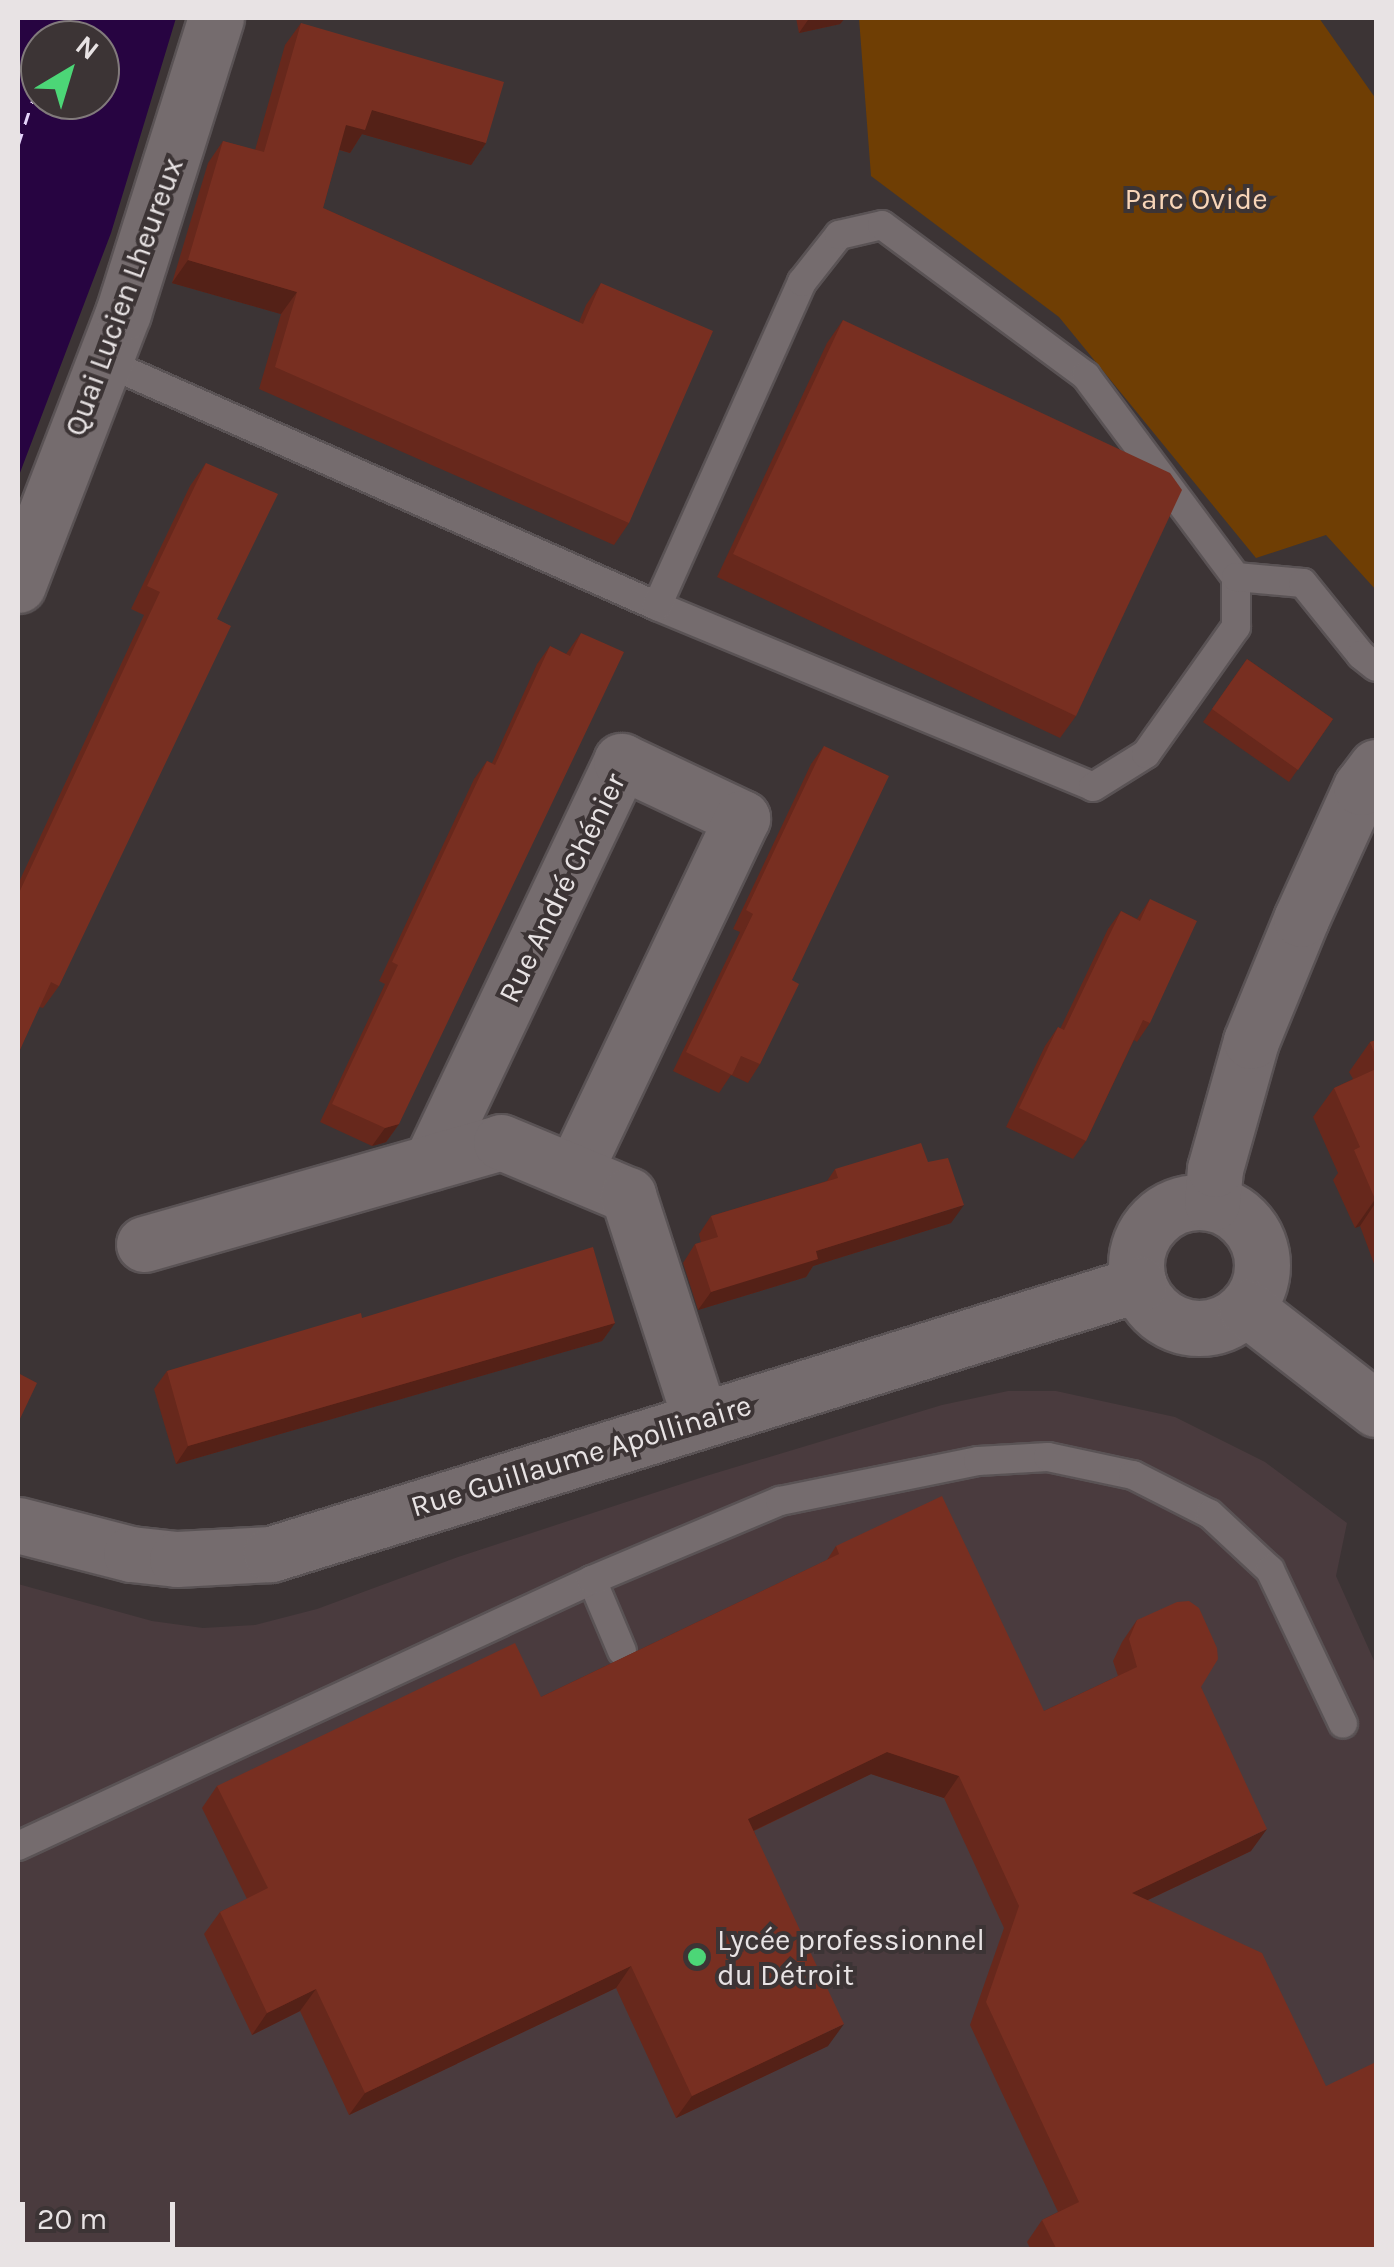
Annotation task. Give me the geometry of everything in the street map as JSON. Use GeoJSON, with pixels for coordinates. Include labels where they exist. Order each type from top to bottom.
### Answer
{"type":"FeatureCollection","features":[{"type":"Feature","properties":{"kind":"street","name":"Quai Lucien Lheureux"},"geometry":{"type":"LineString","coordinates":[[19,580],[105,362],[216,18]]}},
{"type":"Feature","properties":{"kind":"street","name":"Rue André Chénier"},"geometry":{"type":"LineString","coordinates":[[431,1162],[621,761],[742,818],[574,1172]]}},
{"type":"Feature","properties":{"kind":"street"},"geometry":{"type":"LineString","coordinates":[[1212,1202],[1218,1154],[1251,1041],[1308,902],[1361,788],[1376,767]]}},
{"type":"Feature","properties":{"kind":"street"},"geometry":{"type":"LineString","coordinates":[[144,1244],[501,1142],[628,1195],[700,1418]]}},
{"type":"Feature","properties":{"kind":"street"},"geometry":{"type":"LineString","coordinates":[[1212,1202],[1247,1223],[1261,1250],[1261,1281],[1246,1308],[1221,1324],[1191,1327],[1172,1322],[1155,1310],[1139,1284],[1139,1244],[1156,1218],[1182,1203],[1212,1202]]}},
{"type":"Feature","properties":{"kind":"street","name":"Rue Guillaume Apollinaire"},"geometry":{"type":"LineString","coordinates":[[18,1525],[95,1547],[162,1558],[271,1554],[1139,1284]]}},
{"type":"Feature","properties":{"kind":"street"},"geometry":{"type":"LineString","coordinates":[[1246,1308],[1376,1409]]}},
{"type":"Feature","properties":{"kind":"lane"},"geometry":{"type":"LineString","coordinates":[[105,362],[657,606],[1093,787],[1146,754],[1236,627],[1236,577],[1086,376],[882,226],[839,235],[802,282],[657,606]]}},
{"type":"Feature","properties":{"kind":"lane"},"geometry":{"type":"LineString","coordinates":[[1236,577],[1303,583],[1361,655],[1376,667]]}},
{"type":"Feature","properties":{"kind":"lane"},"geometry":{"type":"LineString","coordinates":[[18,1846],[592,1580],[780,1502],[978,1461],[1048,1457],[1133,1475],[1210,1514],[1270,1570],[1343,1724]]}},
{"type":"Feature","properties":{"kind":"lane"},"geometry":{"type":"LineString","coordinates":[[592,1580],[622,1651]]}},
{"type":"Feature","properties":{"kind":"shaded area"},"geometry":{"type":"Polygon","coordinates":[[[18,18],[176,18],[111,233],[18,478],[18,18]]]}},
{"type":"Feature","properties":{"kind":"shaded area","name":"Lycée professionnel du Détroit"},"geometry":{"type":"Polygon","coordinates":[[[1008,1391],[1056,1391],[1175,1417],[1265,1462],[1347,1523],[1336,1576],[1376,1665],[1376,2249],[18,2249],[18,1584],[152,1621],[203,1628],[255,1625],[317,1609],[458,1557],[706,1476],[942,1405],[1008,1391]]]}},
{"type":"Feature","properties":{"kind":"green space","name":"Parc Ovide"},"geometry":{"type":"Polygon","coordinates":[[[859,18],[1319,18],[1376,99],[1376,590],[1326,535],[1256,558],[1059,317],[871,176],[859,18]]]}},
{"type":"Feature","properties":{"kind":"building"},"geometry":{"type":"Polygon","coordinates":[[[301,23],[504,82],[486,143],[372,110],[365,130],[346,125],[323,208],[583,324],[601,283],[713,331],[629,523],[275,367],[297,292],[188,260],[223,141],[264,152],[301,23]]]}},
{"type":"Feature","properties":{"kind":"building"},"geometry":{"type":"Polygon","coordinates":[[[843,320],[1170,473],[1182,490],[1076,716],[733,554],[843,320]]]}},
{"type":"Feature","properties":{"kind":"building"},"geometry":{"type":"Polygon","coordinates":[[[206,463],[278,494],[217,619],[231,626],[59,986],[51,982],[18,1054],[18,895],[160,592],[147,586],[206,463]]]}},
{"type":"Feature","properties":{"kind":"building"},"geometry":{"type":"Polygon","coordinates":[[[581,633],[624,652],[399,1124],[385,1128],[332,1104],[398,965],[392,962],[487,761],[495,765],[550,646],[570,656],[581,633]]]}},
{"type":"Feature","properties":{"kind":"building"},"geometry":{"type":"Polygon","coordinates":[[[1247,659],[1333,719],[1298,770],[1212,709],[1247,659]]]}},
{"type":"Feature","properties":{"kind":"building"},"geometry":{"type":"Polygon","coordinates":[[[824,746],[889,776],[792,980],[799,984],[760,1064],[741,1056],[732,1075],[686,1052],[753,914],[746,910],[824,746]]]}},
{"type":"Feature","properties":{"kind":"building"},"geometry":{"type":"Polygon","coordinates":[[[1150,899],[1197,921],[1150,1023],[1143,1020],[1086,1141],[1019,1108],[1058,1027],[1064,1030],[1121,911],[1140,921],[1150,899]]]}},
{"type":"Feature","properties":{"kind":"building"},"geometry":{"type":"Polygon","coordinates":[[[1376,1069],[1375,1199],[1354,1150],[1360,1147],[1334,1088],[1376,1069]]]}},
{"type":"Feature","properties":{"kind":"building"},"geometry":{"type":"Polygon","coordinates":[[[921,1143],[928,1162],[948,1158],[964,1205],[816,1251],[818,1259],[711,1292],[695,1244],[718,1237],[711,1216],[838,1178],[835,1169],[921,1143]]]}},
{"type":"Feature","properties":{"kind":"building"},"geometry":{"type":"Polygon","coordinates":[[[593,1247],[615,1323],[188,1446],[167,1371],[361,1313],[362,1318],[593,1247]]]}},
{"type":"Feature","properties":{"kind":"building"},"geometry":{"type":"Polygon","coordinates":[[[18,1373],[37,1383],[18,1423],[18,1373]]]}},
{"type":"Feature","properties":{"kind":"building"},"geometry":{"type":"Polygon","coordinates":[[[942,1496],[1044,1711],[1137,1667],[1129,1639],[1137,1620],[1177,1602],[1189,1601],[1199,1608],[1218,1659],[1201,1687],[1267,1829],[1132,1893],[1262,1953],[1326,2086],[1376,2062],[1376,2250],[1057,2250],[1042,2220],[1079,2202],[986,2002],[1019,1906],[959,1776],[887,1752],[748,1819],[844,2024],[692,2096],[631,1966],[365,2093],[316,1989],[267,2013],[220,1912],[268,1888],[217,1786],[515,1643],[541,1697],[839,1554],[836,1546],[942,1496]]]}},
{"type":"Feature","properties":{"kind":"ferry route"},"geometry":{"type":"LineString","coordinates":[[18,145],[26,120]]}},
{"type":"Feature","properties":{"kind":"place","name":"Lycée professionnel du Détroit"},"geometry":{"type":"Point","coordinates":[697,1957]}}]}
